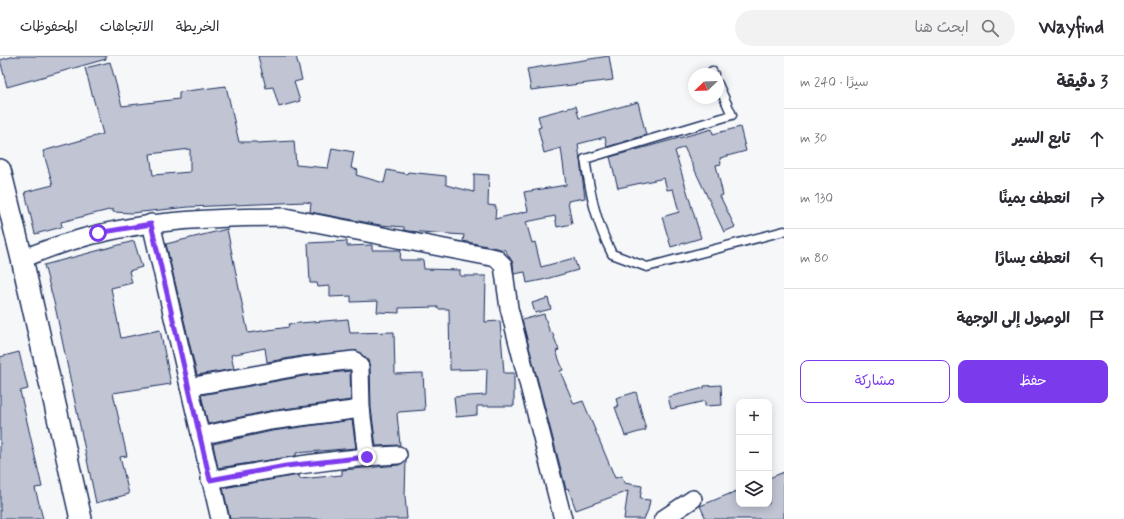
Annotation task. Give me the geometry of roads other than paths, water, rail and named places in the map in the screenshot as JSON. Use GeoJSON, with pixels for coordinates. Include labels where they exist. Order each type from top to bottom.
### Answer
{"type":"FeatureCollection","features":[{"type":"Feature","properties":{"kind":"street"},"geometry":{"type":"LineString","coordinates":[[0,171],[22,259],[81,519]]}},
{"type":"Feature","properties":{"kind":"street"},"geometry":{"type":"LineString","coordinates":[[22,259],[56,245],[98,233],[151,224],[211,218],[285,217],[496,258],[503,265],[509,308],[562,519]]}},
{"type":"Feature","properties":{"kind":"street"},"geometry":{"type":"LineString","coordinates":[[151,224],[220,519]]}},
{"type":"Feature","properties":{"kind":"street"},"geometry":{"type":"LineString","coordinates":[[189,387],[303,366],[354,360],[360,367],[361,409],[367,457]]}},
{"type":"Feature","properties":{"kind":"street"},"geometry":{"type":"LineString","coordinates":[[200,436],[270,421],[361,409]]}},
{"type":"Feature","properties":{"kind":"street"},"geometry":{"type":"LineString","coordinates":[[210,480],[286,466],[398,455]]}},
{"type":"Feature","properties":{"kind":"street"},"geometry":{"type":"LineString","coordinates":[[663,519],[693,499]]}},
{"type":"Feature","properties":{"kind":"lane"},"geometry":{"type":"LineString","coordinates":[[724,97],[732,115],[585,159],[593,204],[600,230],[612,254],[647,267],[784,231]]}}]}
